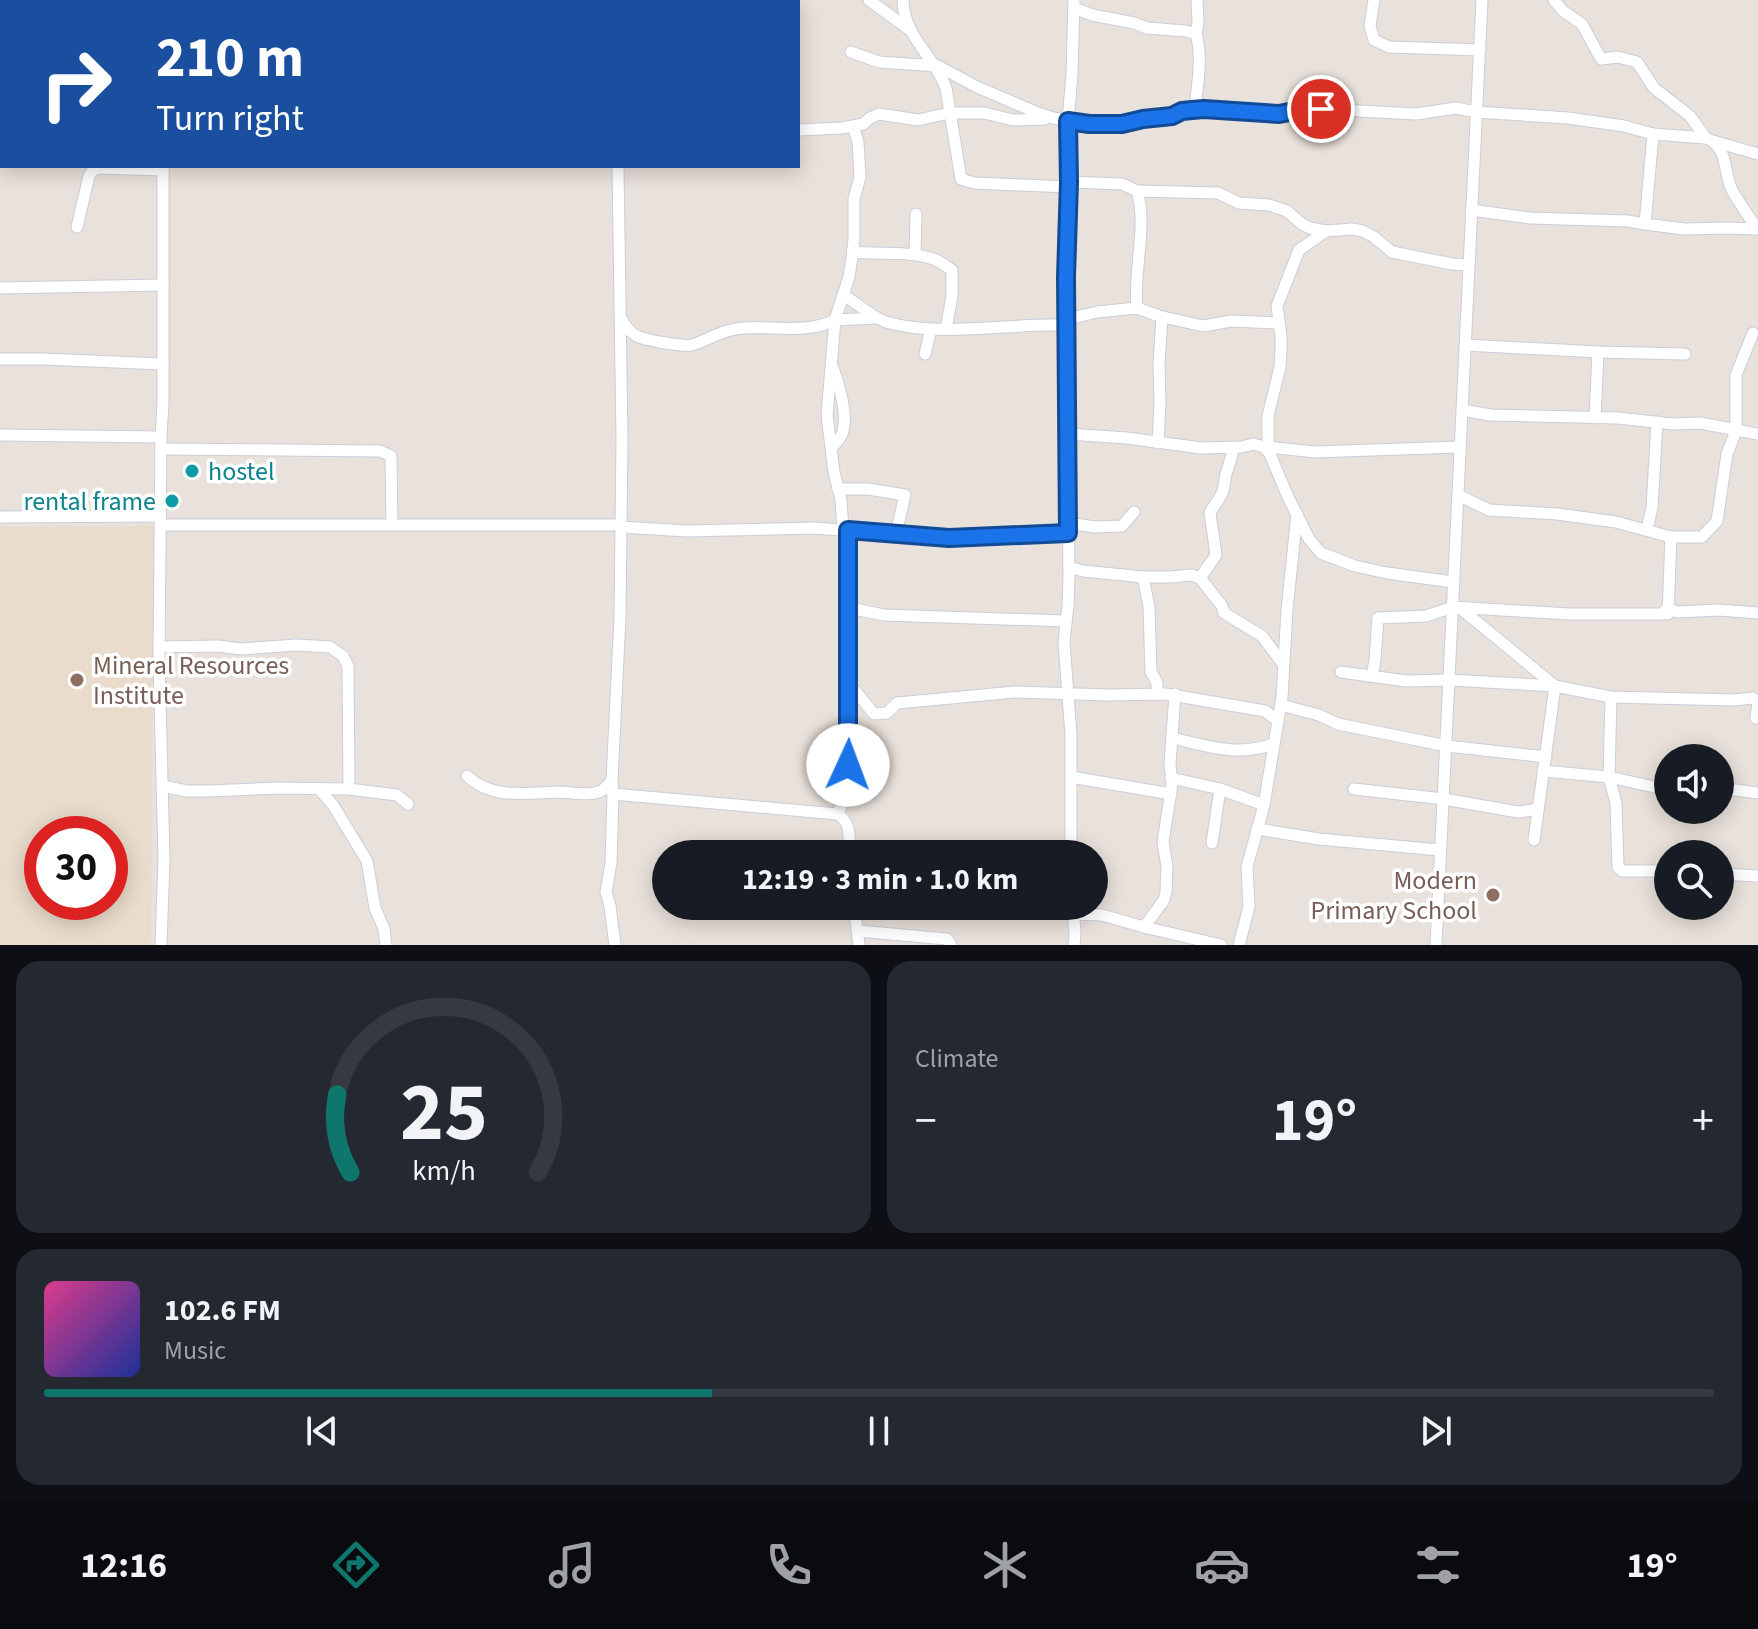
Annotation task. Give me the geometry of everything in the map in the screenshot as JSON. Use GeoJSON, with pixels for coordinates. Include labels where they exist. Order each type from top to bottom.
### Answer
{"type":"FeatureCollection","features":[{"type":"Feature","properties":{"kind":"street"},"geometry":{"type":"LineString","coordinates":[[869,0],[912,32]]}},
{"type":"Feature","properties":{"kind":"street"},"geometry":{"type":"LineString","coordinates":[[903,0],[903,10],[916,43],[934,65],[946,88],[961,179],[974,183],[1122,184],[1137,191],[1218,193],[1239,203],[1275,206],[1289,212],[1305,226],[1326,231],[1363,231],[1392,252],[1469,265]]}},
{"type":"Feature","properties":{"kind":"street"},"geometry":{"type":"LineString","coordinates":[[1195,110],[1199,62],[1197,0]]}},
{"type":"Feature","properties":{"kind":"street"},"geometry":{"type":"LineString","coordinates":[[1374,0],[1370,26],[1374,40],[1389,47],[1480,50]]}},
{"type":"Feature","properties":{"kind":"street"},"geometry":{"type":"LineString","coordinates":[[1436,945],[1449,680],[1456,607],[1453,582],[1482,0]]}},
{"type":"Feature","properties":{"kind":"street"},"geometry":{"type":"LineString","coordinates":[[1471,210],[1530,218],[1628,221],[1684,229],[1757,229],[1732,190],[1725,160],[1690,116],[1654,88],[1637,62],[1618,57],[1601,59],[1582,24],[1563,11],[1554,0]]}},
{"type":"Feature","properties":{"kind":"street"},"geometry":{"type":"LineString","coordinates":[[1071,840],[1069,693],[1064,642],[1069,567],[1068,121],[1074,4],[1092,15],[1147,28],[1196,34]]}},
{"type":"Feature","properties":{"kind":"street"},"geometry":{"type":"LineString","coordinates":[[851,52],[879,62],[934,65],[977,87],[1053,118],[1089,124],[1122,124],[1195,110],[1279,114],[1321,109],[1416,114],[1456,108],[1624,126],[1653,134],[1710,140],[1758,154]]}},
{"type":"Feature","properties":{"kind":"street"},"geometry":{"type":"LineString","coordinates":[[800,130],[863,124],[879,114],[918,120],[949,113],[984,113],[1013,120],[1053,118]]}},
{"type":"Feature","properties":{"kind":"street"},"geometry":{"type":"LineString","coordinates":[[837,814],[847,796],[849,608],[846,530],[834,472],[827,403],[835,320],[849,277],[853,252],[854,199],[860,177],[858,142],[853,126]]}},
{"type":"Feature","properties":{"kind":"street"},"geometry":{"type":"LineString","coordinates":[[1645,224],[1653,134]]}},
{"type":"Feature","properties":{"kind":"street"},"geometry":{"type":"LineString","coordinates":[[77,227],[93,170],[163,168],[159,647],[164,859],[161,945]]}},
{"type":"Feature","properties":{"kind":"street"},"geometry":{"type":"LineString","coordinates":[[615,945],[606,892],[611,863],[620,617],[618,168]]}},
{"type":"Feature","properties":{"kind":"street"},"geometry":{"type":"LineString","coordinates":[[1137,191],[1140,232],[1137,308]]}},
{"type":"Feature","properties":{"kind":"street"},"geometry":{"type":"LineString","coordinates":[[915,255],[916,214]]}},
{"type":"Feature","properties":{"kind":"street"},"geometry":{"type":"LineString","coordinates":[[1326,231],[1299,250],[1277,306],[1282,341],[1280,367],[1268,416],[1267,449],[1315,547],[1327,556],[1387,573],[1453,582]]}},
{"type":"Feature","properties":{"kind":"street"},"geometry":{"type":"LineString","coordinates":[[853,252],[915,255],[938,260],[952,270],[952,296],[946,329]]}},
{"type":"Feature","properties":{"kind":"street"},"geometry":{"type":"LineString","coordinates":[[0,288],[163,285]]}},
{"type":"Feature","properties":{"kind":"street"},"geometry":{"type":"LineString","coordinates":[[843,295],[885,322],[931,329],[1068,322],[1097,312],[1137,308],[1203,326],[1231,321],[1279,323]]}},
{"type":"Feature","properties":{"kind":"street"},"geometry":{"type":"LineString","coordinates":[[1158,443],[1162,317]]}},
{"type":"Feature","properties":{"kind":"street"},"geometry":{"type":"LineString","coordinates":[[620,318],[628,329],[644,339],[687,346],[721,332],[745,327],[774,329],[817,326],[835,320],[876,318]]}},
{"type":"Feature","properties":{"kind":"street"},"geometry":{"type":"LineString","coordinates":[[925,354],[931,329]]}},
{"type":"Feature","properties":{"kind":"street"},"geometry":{"type":"LineString","coordinates":[[1458,495],[1489,510],[1557,514],[1616,522],[1671,537],[1702,537],[1717,521],[1727,454],[1736,431],[1736,375],[1753,333]]}},
{"type":"Feature","properties":{"kind":"street"},"geometry":{"type":"LineString","coordinates":[[1465,345],[1685,354]]}},
{"type":"Feature","properties":{"kind":"street"},"geometry":{"type":"LineString","coordinates":[[1595,418],[1598,352]]}},
{"type":"Feature","properties":{"kind":"street"},"geometry":{"type":"LineString","coordinates":[[0,359],[163,364]]}},
{"type":"Feature","properties":{"kind":"street"},"geometry":{"type":"LineString","coordinates":[[832,364],[844,413],[843,433],[832,447]]}},
{"type":"Feature","properties":{"kind":"street"},"geometry":{"type":"LineString","coordinates":[[1463,410],[1490,415],[1700,423],[1758,434]]}},
{"type":"Feature","properties":{"kind":"street"},"geometry":{"type":"LineString","coordinates":[[1647,529],[1652,508],[1657,422]]}},
{"type":"Feature","properties":{"kind":"street"},"geometry":{"type":"LineString","coordinates":[[829,434],[843,433]]}},
{"type":"Feature","properties":{"kind":"street"},"geometry":{"type":"LineString","coordinates":[[1067,434],[1201,448],[1253,444],[1267,449],[1315,452],[1459,447]]}},
{"type":"Feature","properties":{"kind":"street"},"geometry":{"type":"LineString","coordinates":[[0,435],[380,451],[391,456],[392,525]]}},
{"type":"Feature","properties":{"kind":"street"},"geometry":{"type":"LineString","coordinates":[[1200,578],[1216,555],[1210,513],[1224,490],[1233,447]]}},
{"type":"Feature","properties":{"kind":"street"},"geometry":{"type":"LineString","coordinates":[[838,489],[868,489],[905,495],[896,534]]}},
{"type":"Feature","properties":{"kind":"street"},"geometry":{"type":"LineString","coordinates":[[0,517],[621,526],[687,531],[797,528],[949,538],[1122,526],[1134,512]]}},
{"type":"Feature","properties":{"kind":"street"},"geometry":{"type":"LineString","coordinates":[[1239,945],[1249,907],[1247,867],[1264,805],[1281,705],[1297,513]]}},
{"type":"Feature","properties":{"kind":"street"},"geometry":{"type":"LineString","coordinates":[[1668,611],[1671,537]]}},
{"type":"Feature","properties":{"kind":"street"},"geometry":{"type":"LineString","coordinates":[[1069,567],[1143,577],[1192,575],[1200,578],[1224,613],[1262,636],[1284,664]]}},
{"type":"Feature","properties":{"kind":"street"},"geometry":{"type":"LineString","coordinates":[[1143,577],[1149,607],[1151,672],[1157,683],[1157,694]]}},
{"type":"Feature","properties":{"kind":"street"},"geometry":{"type":"LineString","coordinates":[[1456,607],[1555,686]]}},
{"type":"Feature","properties":{"kind":"street"},"geometry":{"type":"LineString","coordinates":[[1372,676],[1378,618],[1426,616],[1456,607],[1569,614],[1662,614],[1668,611],[1719,610],[1758,613]]}},
{"type":"Feature","properties":{"kind":"street"},"geometry":{"type":"LineString","coordinates":[[849,608],[884,615],[1066,621]]}},
{"type":"Feature","properties":{"kind":"street"},"geometry":{"type":"LineString","coordinates":[[159,647],[218,646],[241,649],[297,645],[330,647],[343,656],[348,666],[349,789]]}},
{"type":"Feature","properties":{"kind":"street"},"geometry":{"type":"LineString","coordinates":[[1341,672],[1406,681],[1449,680],[1555,686],[1611,697],[1753,698],[1758,702],[1756,718]]}},
{"type":"Feature","properties":{"kind":"street"},"geometry":{"type":"LineString","coordinates":[[849,683],[874,714],[887,713],[897,703],[1015,692],[1175,694],[1265,711],[1277,720]]}},
{"type":"Feature","properties":{"kind":"street"},"geometry":{"type":"LineString","coordinates":[[1534,840],[1555,686]]}},
{"type":"Feature","properties":{"kind":"street"},"geometry":{"type":"LineString","coordinates":[[1144,927],[1164,900],[1166,892],[1167,867],[1163,842],[1171,794],[1175,694]]}},
{"type":"Feature","properties":{"kind":"street"},"geometry":{"type":"LineString","coordinates":[[1611,697],[1609,777],[1616,803],[1618,867],[1629,873],[1654,872]]}},
{"type":"Feature","properties":{"kind":"street"},"geometry":{"type":"LineString","coordinates":[[1281,705],[1319,715],[1338,724],[1447,746],[1546,757]]}},
{"type":"Feature","properties":{"kind":"street"},"geometry":{"type":"LineString","coordinates":[[1172,738],[1222,750],[1257,750],[1273,744]]}},
{"type":"Feature","properties":{"kind":"street"},"geometry":{"type":"LineString","coordinates":[[1543,771],[1609,777],[1654,787]]}},
{"type":"Feature","properties":{"kind":"street"},"geometry":{"type":"LineString","coordinates":[[467,776],[477,785],[515,795],[587,794],[601,791],[612,780]]}},
{"type":"Feature","properties":{"kind":"street"},"geometry":{"type":"LineString","coordinates":[[1071,777],[1171,794]]}},
{"type":"Feature","properties":{"kind":"street"},"geometry":{"type":"LineString","coordinates":[[1171,778],[1220,789],[1264,805]]}},
{"type":"Feature","properties":{"kind":"street"},"geometry":{"type":"LineString","coordinates":[[162,786],[187,791],[349,789],[397,795],[408,804]]}},
{"type":"Feature","properties":{"kind":"street"},"geometry":{"type":"LineString","coordinates":[[319,789],[333,805],[367,861],[375,908],[384,929],[386,945]]}},
{"type":"Feature","properties":{"kind":"street"},"geometry":{"type":"LineString","coordinates":[[1212,843],[1220,789]]}},
{"type":"Feature","properties":{"kind":"street"},"geometry":{"type":"LineString","coordinates":[[1354,789],[1444,799],[1518,812],[1538,807]]}},
{"type":"Feature","properties":{"kind":"street"},"geometry":{"type":"LineString","coordinates":[[1734,790],[1758,793]]}},
{"type":"Feature","properties":{"kind":"street"},"geometry":{"type":"LineString","coordinates":[[613,794],[837,814],[845,818],[848,824],[849,840]]}},
{"type":"Feature","properties":{"kind":"street"},"geometry":{"type":"LineString","coordinates":[[1257,829],[1319,839],[1440,850]]}},
{"type":"Feature","properties":{"kind":"street"},"geometry":{"type":"LineString","coordinates":[[1734,875],[1758,876]]}},
{"type":"Feature","properties":{"kind":"street"},"geometry":{"type":"LineString","coordinates":[[1108,917],[1221,945]]}},
{"type":"Feature","properties":{"kind":"street"},"geometry":{"type":"LineString","coordinates":[[856,920],[859,945]]}},
{"type":"Feature","properties":{"kind":"street"},"geometry":{"type":"LineString","coordinates":[[1074,920],[1074,945]]}},
{"type":"Feature","properties":{"kind":"street"},"geometry":{"type":"LineString","coordinates":[[858,931],[947,939],[951,945]]}},
{"type":"Feature","properties":{"kind":"shaded area","name":"Mineral Resources Institute"},"geometry":{"type":"Polygon","coordinates":[[[154,526],[151,945],[0,945],[0,527],[154,526]]]}},
{"type":"Feature","properties":{"kind":"place","name":"hostel"},"geometry":{"type":"Point","coordinates":[192,471]}},
{"type":"Feature","properties":{"kind":"place","name":"rental frame"},"geometry":{"type":"Point","coordinates":[172,501]}},
{"type":"Feature","properties":{"kind":"place","name":"Mineral Resources Institute"},"geometry":{"type":"Point","coordinates":[77,680]}},
{"type":"Feature","properties":{"kind":"place","name":"Modern Primary School"},"geometry":{"type":"Point","coordinates":[1493,895]}},
{"type":"Feature","properties":{"kind":"route"},"geometry":{"type":"LineString","coordinates":[[848,765],[848,530],[949,538],[1068,533],[1068,121],[1122,124],[1204,109],[1279,114],[1321,109]]}}]}
